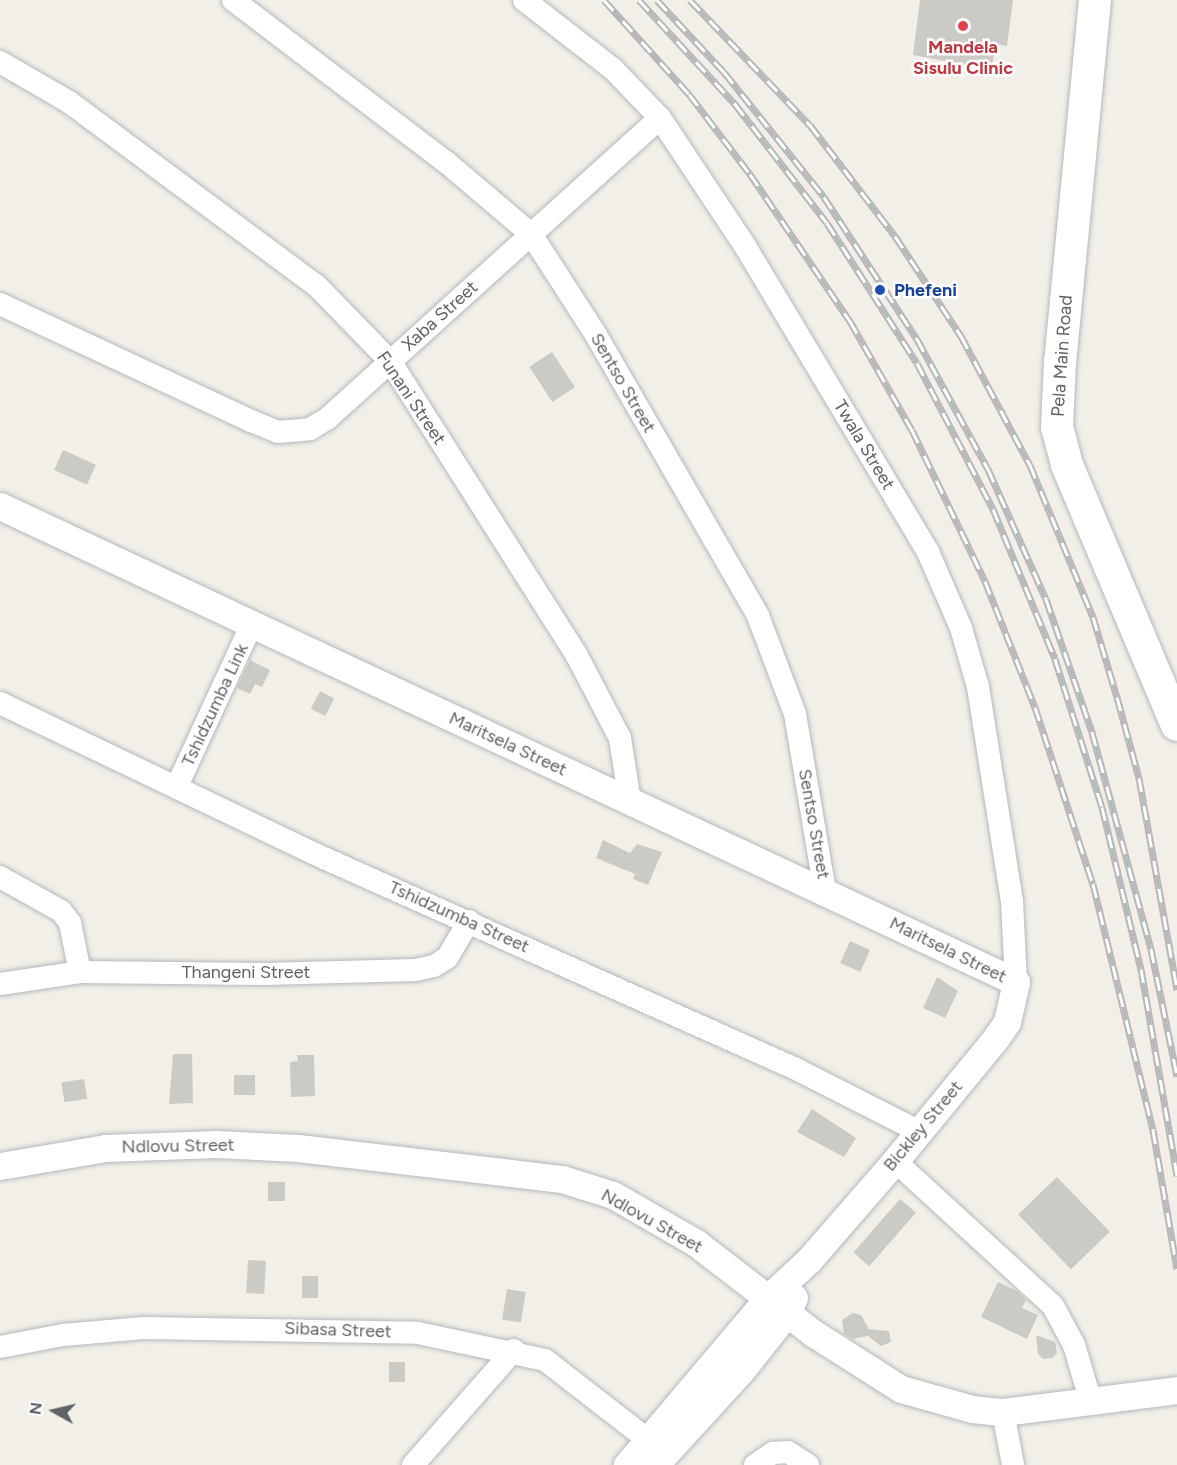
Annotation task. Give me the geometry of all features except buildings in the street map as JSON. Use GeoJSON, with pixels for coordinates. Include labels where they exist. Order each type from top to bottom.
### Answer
{"type":"FeatureCollection","features":[{"type":"Feature","properties":{"kind":"main road","name":"Pela Main Road"},"geometry":{"type":"LineString","coordinates":[[1095,0],[1060,362],[1057,427],[1067,465],[1177,726]]}},
{"type":"Feature","properties":{"kind":"street","name":"Sentso Street"},"geometry":{"type":"LineString","coordinates":[[233,0],[482,190],[531,234],[596,335],[758,616],[795,714],[825,891]]}},
{"type":"Feature","properties":{"kind":"street","name":"Twala Street"},"geometry":{"type":"LineString","coordinates":[[524,0],[614,69],[660,118],[745,246],[914,525],[948,595],[970,654],[980,696],[1012,901],[1016,982]]}},
{"type":"Feature","properties":{"kind":"street","name":"Funani Street"},"geometry":{"type":"LineString","coordinates":[[0,62],[69,102],[317,286],[390,362],[581,663],[620,738],[630,802]]}},
{"type":"Feature","properties":{"kind":"street","name":"Xaba Street"},"geometry":{"type":"LineString","coordinates":[[0,304],[278,432],[310,429],[390,362],[660,118]]}},
{"type":"Feature","properties":{"kind":"street","name":"Maritsela Street"},"geometry":{"type":"LineString","coordinates":[[0,506],[1016,982]]}},
{"type":"Feature","properties":{"kind":"street","name":"Tshidzumba Link"},"geometry":{"type":"LineString","coordinates":[[177,786],[252,624]]}},
{"type":"Feature","properties":{"kind":"street","name":"Tshidzumba Street"},"geometry":{"type":"LineString","coordinates":[[0,703],[315,854],[796,1069],[918,1131]]}},
{"type":"Feature","properties":{"kind":"street"},"geometry":{"type":"LineString","coordinates":[[0,877],[61,911],[70,923],[80,972]]}},
{"type":"Feature","properties":{"kind":"street","name":"Thangeni Street"},"geometry":{"type":"LineString","coordinates":[[0,984],[80,972],[264,974],[416,970],[434,966],[447,958],[469,921]]}},
{"type":"Feature","properties":{"kind":"street","name":"Bickley Street"},"geometry":{"type":"LineString","coordinates":[[627,1465],[652,1452],[778,1305],[809,1260],[895,1161],[996,1038],[1006,1022],[1016,982]]}},
{"type":"Feature","properties":{"kind":"street","name":"Ndlovu Street"},"geometry":{"type":"LineString","coordinates":[[0,1166],[105,1148],[216,1144],[298,1148],[561,1179],[613,1195],[675,1231],[863,1368],[901,1389],[972,1409],[1003,1412],[1118,1400],[1177,1390]]}},
{"type":"Feature","properties":{"kind":"street"},"geometry":{"type":"LineString","coordinates":[[895,1161],[1053,1306],[1074,1345],[1091,1402]]}},
{"type":"Feature","properties":{"kind":"street","name":"Sibasa Street"},"geometry":{"type":"LineString","coordinates":[[0,1347],[101,1331],[208,1328],[370,1329],[418,1333],[514,1350],[545,1360],[652,1452]]}},
{"type":"Feature","properties":{"kind":"street"},"geometry":{"type":"LineString","coordinates":[[413,1465],[514,1350]]}},
{"type":"Feature","properties":{"kind":"street"},"geometry":{"type":"LineString","coordinates":[[1003,1412],[1013,1465]]}},
{"type":"Feature","properties":{"kind":"street"},"geometry":{"type":"LineString","coordinates":[[755,1465],[772,1454],[788,1452],[808,1465]]}},
{"type":"Feature","properties":{"kind":"railway"},"geometry":{"type":"LineString","coordinates":[[604,0],[689,94],[750,174],[850,321],[912,430],[985,581],[1035,707],[1093,884],[1153,1130],[1177,1269]]}},
{"type":"Feature","properties":{"kind":"railway"},"geometry":{"type":"LineString","coordinates":[[639,0],[735,104],[827,223],[917,363],[993,509],[1055,659],[1102,807],[1141,969],[1177,1176]]}},
{"type":"Feature","properties":{"kind":"railway"},"geometry":{"type":"LineString","coordinates":[[657,0],[724,72],[824,197],[917,339],[988,469],[1046,599],[1092,732],[1151,949],[1177,1076]]}},
{"type":"Feature","properties":{"kind":"railway"},"geometry":{"type":"LineString","coordinates":[[690,0],[810,125],[895,236],[961,336],[1030,465],[1093,617],[1117,697],[1139,778],[1177,990]]}},
{"type":"Feature","properties":{"kind":"place","name":"Mandela Sisulu Clinic"},"geometry":{"type":"Point","coordinates":[963,26]}},
{"type":"Feature","properties":{"kind":"place","name":"Phefeni"},"geometry":{"type":"Point","coordinates":[880,290]}}]}
